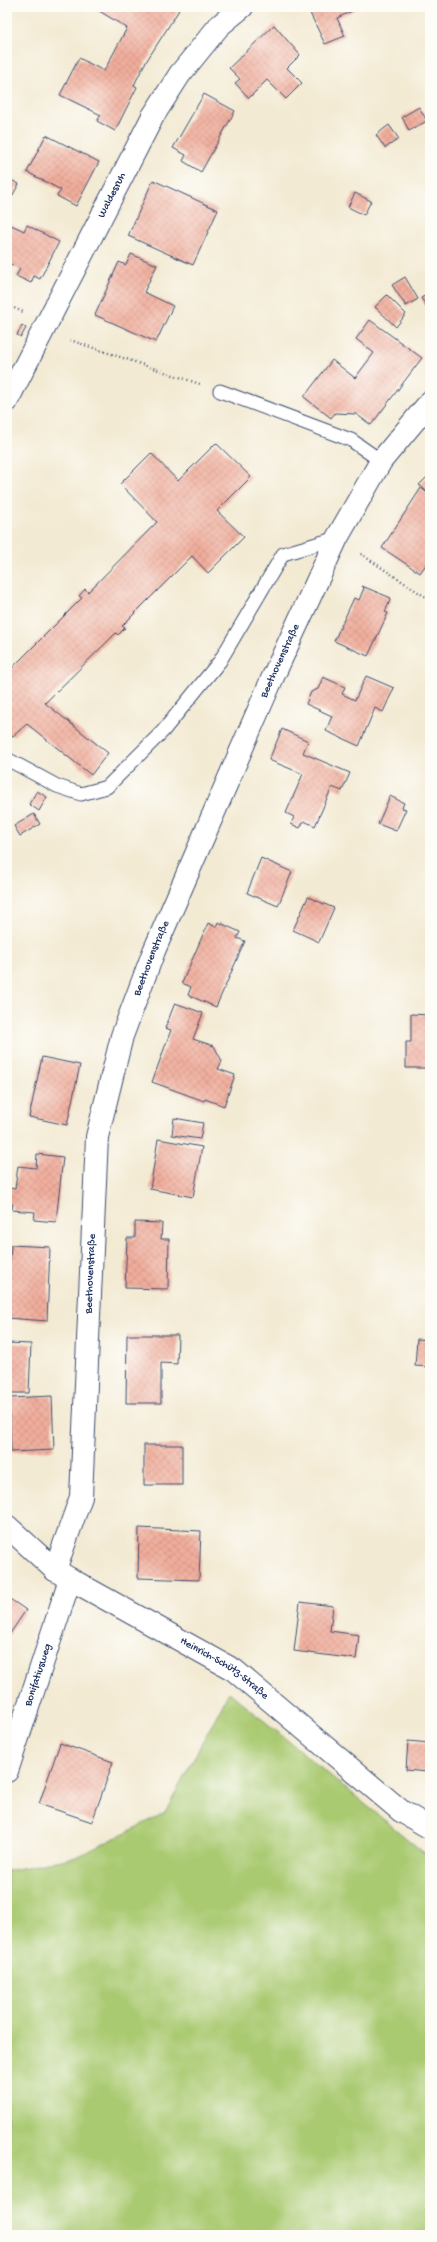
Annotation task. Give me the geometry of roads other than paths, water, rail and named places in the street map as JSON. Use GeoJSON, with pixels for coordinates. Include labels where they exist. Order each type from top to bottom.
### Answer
{"type":"FeatureCollection","features":[{"type":"Feature","properties":{"kind":"street","name":"Waldesruh"},"geometry":{"type":"LineString","coordinates":[[7,401],[153,116],[180,74],[219,26],[242,7]]}},
{"type":"Feature","properties":{"kind":"street","name":"Beethovenstraße"},"geometry":{"type":"LineString","coordinates":[[63,1575],[81,1497],[97,1137],[122,1036],[154,951],[272,679],[337,538],[381,461],[430,402]]}},
{"type":"Feature","properties":{"kind":"street","name":"Heinrich-Schütz-Straße"},"geometry":{"type":"LineString","coordinates":[[7,1526],[63,1575],[234,1670],[401,1811],[430,1828]]}},
{"type":"Feature","properties":{"kind":"street","name":"Bonifatiusweg"},"geometry":{"type":"LineString","coordinates":[[7,1771],[63,1575]]}},
{"type":"Feature","properties":{"kind":"lane"},"geometry":{"type":"LineString","coordinates":[[220,391],[351,440],[381,461]]}},
{"type":"Feature","properties":{"kind":"lane"},"geometry":{"type":"LineString","coordinates":[[7,759],[57,786],[81,794],[107,787],[163,731],[220,661],[283,554],[337,538]]}}]}
